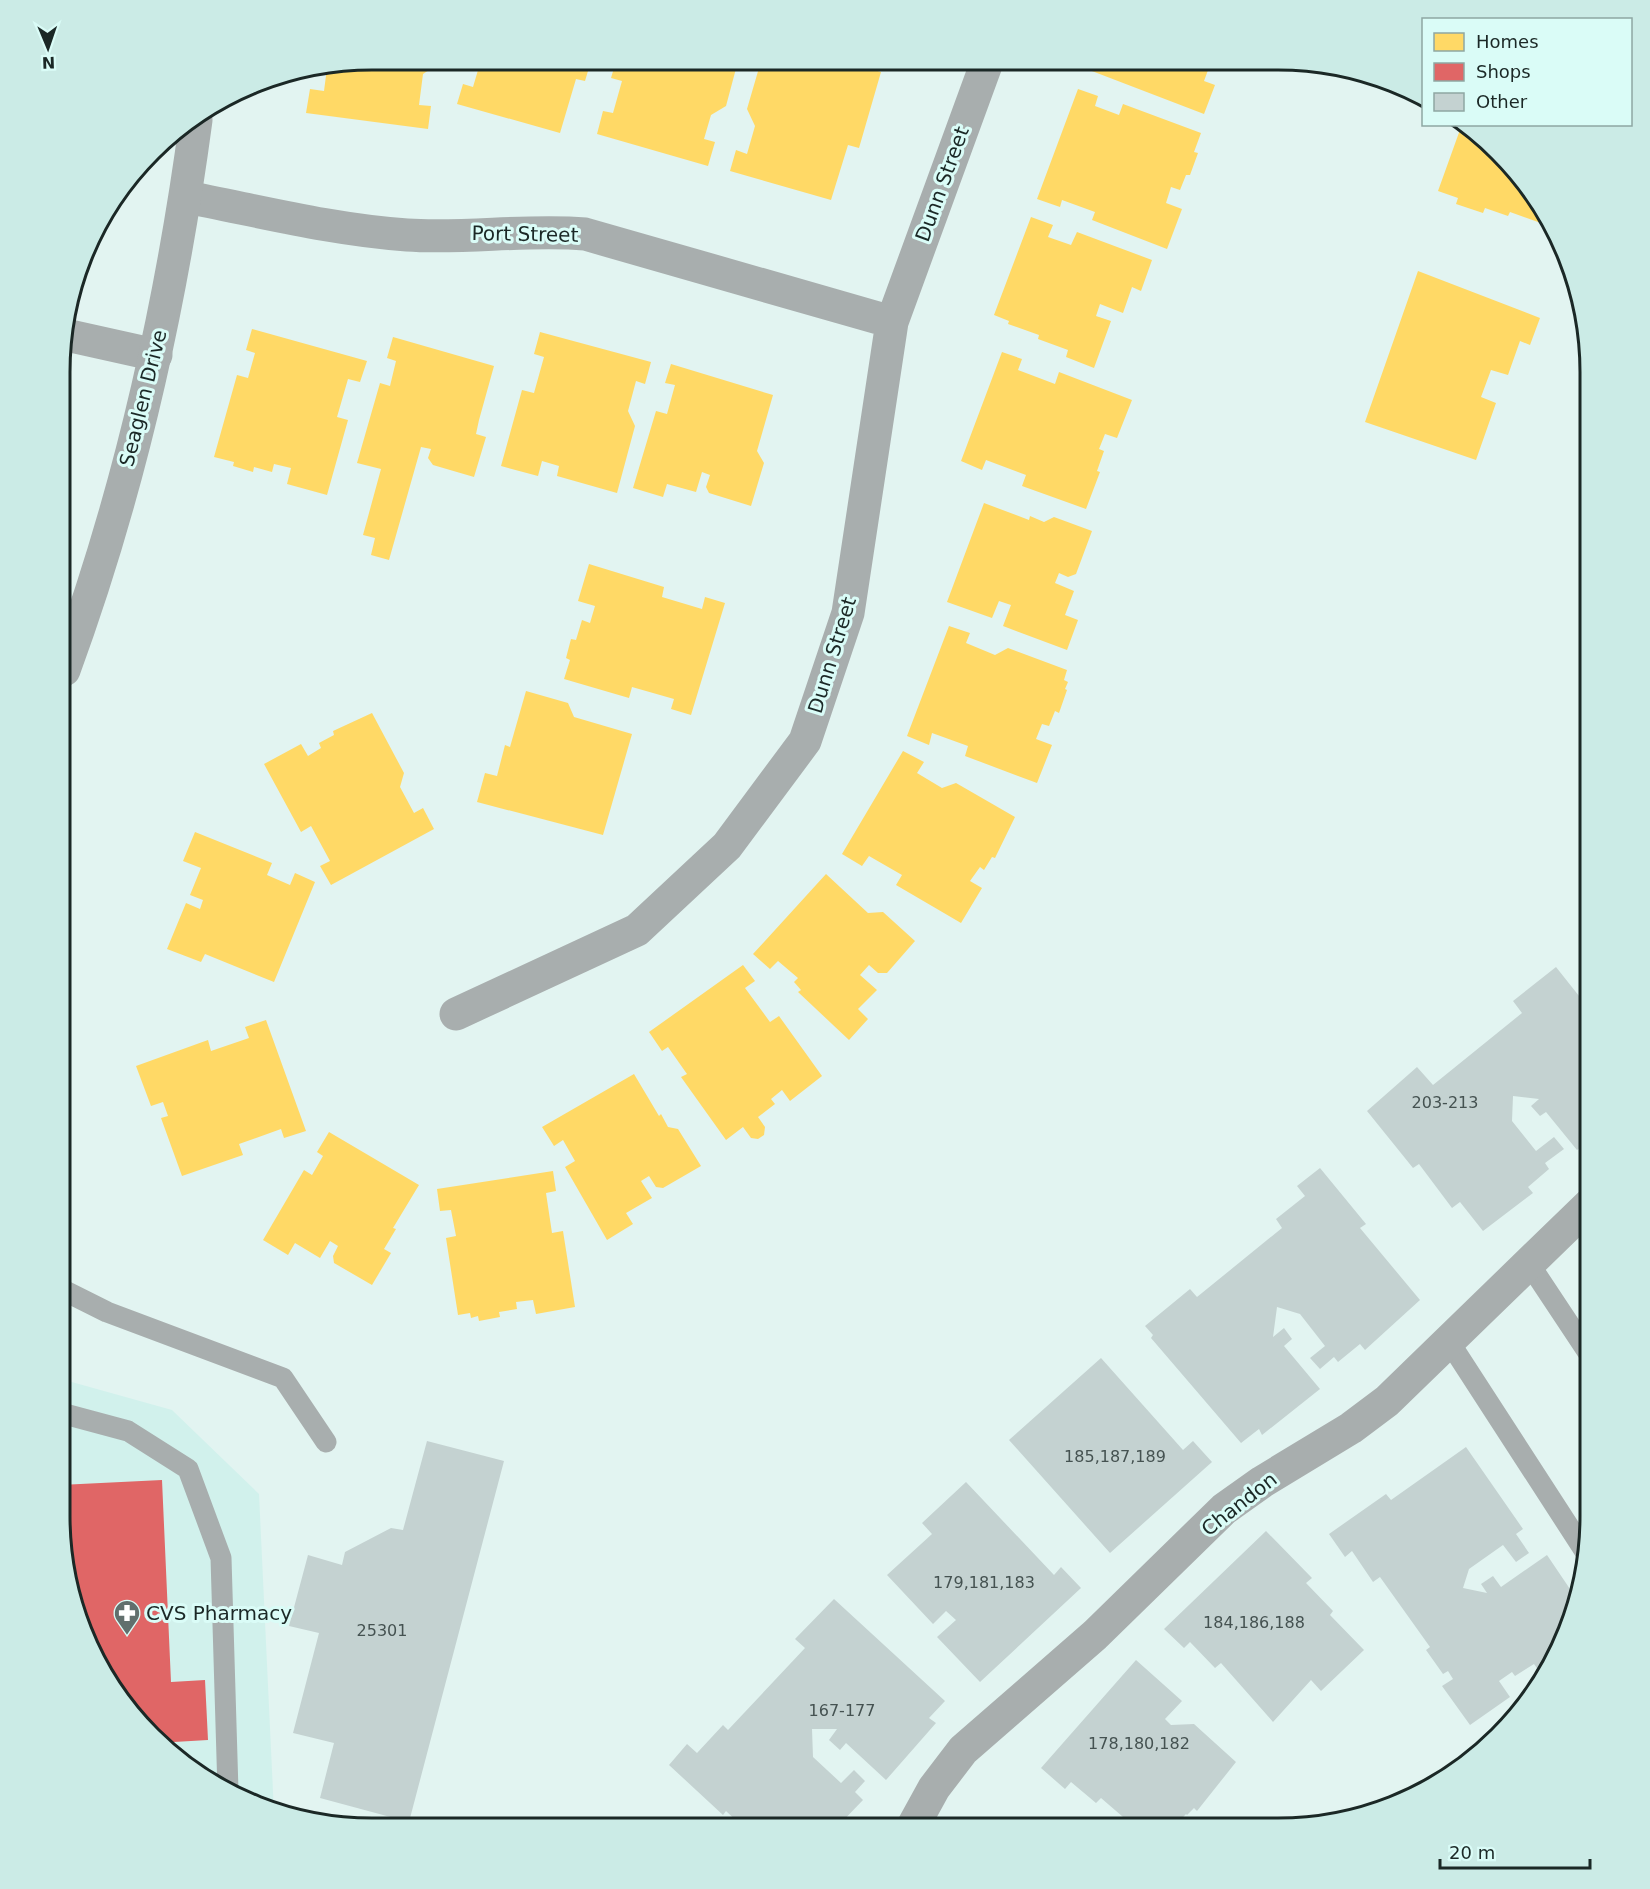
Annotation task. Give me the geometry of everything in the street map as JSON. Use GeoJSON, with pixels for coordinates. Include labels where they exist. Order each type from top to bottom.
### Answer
{"type":"FeatureCollection","features":[{"type":"Feature","properties":{"kind":"street","name":"Dunn Street"},"geometry":{"type":"LineString","coordinates":[[456,1014],[637,930],[727,846],[805,741],[848,614],[891,322],[984,70]]}},
{"type":"Feature","properties":{"kind":"street","name":"Seaglen Drive"},"geometry":{"type":"LineString","coordinates":[[70,654],[96,582],[156,355],[186,197],[195,129]]}},
{"type":"Feature","properties":{"kind":"street","name":"Port Street"},"geometry":{"type":"LineString","coordinates":[[186,197],[374,232],[410,235],[552,231],[585,234],[891,322]]}},
{"type":"Feature","properties":{"kind":"street"},"geometry":{"type":"LineString","coordinates":[[73,336],[156,355]]}},
{"type":"Feature","properties":{"kind":"street","name":"Chandon"},"geometry":{"type":"LineString","coordinates":[[918,1818],[934,1788],[963,1750],[1095,1635],[1224,1509],[1262,1482],[1351,1428],[1387,1401],[1580,1213]]}},
{"type":"Feature","properties":{"kind":"lane"},"geometry":{"type":"LineString","coordinates":[[1528,1262],[1580,1340]]}},
{"type":"Feature","properties":{"kind":"lane"},"geometry":{"type":"LineString","coordinates":[[70,1293],[107,1312],[283,1378],[326,1442]]}},
{"type":"Feature","properties":{"kind":"lane"},"geometry":{"type":"LineString","coordinates":[[1448,1340],[1578,1541]]}},
{"type":"Feature","properties":{"kind":"lane"},"geometry":{"type":"LineString","coordinates":[[70,1416],[129,1431],[188,1469],[221,1558],[228,1781]]}},
{"type":"Feature","properties":{"kind":"shaded area"},"geometry":{"type":"Polygon","coordinates":[[[70,1382],[172,1410],[259,1494],[273,1801],[221,1778],[173,1744],[145,1716],[121,1684],[93,1632],[76,1576],[71,1536],[70,1382]]]}},
{"type":"Feature","properties":{"kind":"building: Homes"},"geometry":{"type":"Polygon","coordinates":[[[372,70],[429,70],[423,74],[419,105],[431,106],[428,129],[306,113],[310,89],[324,91],[326,74],[372,70]]]}},
{"type":"Feature","properties":{"kind":"building: Homes"},"geometry":{"type":"Polygon","coordinates":[[[478,70],[588,70],[585,81],[576,79],[560,133],[457,104],[463,84],[473,87],[478,70]]]}},
{"type":"Feature","properties":{"kind":"building: Homes"},"geometry":{"type":"Polygon","coordinates":[[[613,70],[736,70],[726,106],[711,115],[704,139],[715,142],[708,166],[597,134],[603,111],[613,113],[622,81],[611,78],[613,70]]]}},
{"type":"Feature","properties":{"kind":"building: Homes"},"geometry":{"type":"Polygon","coordinates":[[[758,70],[875,70],[881,72],[859,148],[848,145],[831,200],[730,171],[736,150],[747,154],[755,126],[747,109],[758,70]]]}},
{"type":"Feature","properties":{"kind":"building: Homes"},"geometry":{"type":"Polygon","coordinates":[[[1089,70],[1208,70],[1204,81],[1215,85],[1204,114],[1089,70]]]}},
{"type":"Feature","properties":{"kind":"building: Homes"},"geometry":{"type":"Polygon","coordinates":[[[1078,89],[1098,96],[1095,106],[1119,115],[1123,104],[1201,133],[1194,152],[1198,153],[1190,175],[1186,175],[1180,190],[1171,187],[1166,203],[1182,209],[1167,249],[1092,220],[1095,212],[1062,200],[1060,207],[1037,199],[1078,89]]]}},
{"type":"Feature","properties":{"kind":"building: Homes"},"geometry":{"type":"Polygon","coordinates":[[[1459,132],[1477,145],[1505,173],[1540,223],[1510,212],[1508,216],[1485,208],[1483,213],[1456,204],[1458,198],[1438,191],[1459,132]]]}},
{"type":"Feature","properties":{"kind":"building: Homes"},"geometry":{"type":"Polygon","coordinates":[[[1031,217],[1053,225],[1048,237],[1071,245],[1077,232],[1152,260],[1141,291],[1132,287],[1123,313],[1100,304],[1096,316],[1111,321],[1094,368],[1066,357],[1068,350],[1038,339],[1039,335],[1008,324],[1009,321],[994,315],[1031,217]]]}},
{"type":"Feature","properties":{"kind":"building: Homes"},"geometry":{"type":"Polygon","coordinates":[[[1418,271],[1540,318],[1530,345],[1520,341],[1508,375],[1491,370],[1481,397],[1496,403],[1476,460],[1365,422],[1418,271]]]}},
{"type":"Feature","properties":{"kind":"building: Homes"},"geometry":{"type":"Polygon","coordinates":[[[252,329],[367,361],[360,382],[348,379],[337,417],[348,420],[327,495],[287,484],[291,468],[274,464],[272,472],[254,467],[253,472],[233,466],[234,462],[214,457],[237,375],[248,378],[255,353],[246,350],[252,329]]]}},
{"type":"Feature","properties":{"kind":"building: Homes"},"geometry":{"type":"Polygon","coordinates":[[[540,332],[651,362],[645,384],[636,381],[628,411],[635,426],[617,493],[557,476],[559,466],[542,461],[538,476],[501,466],[522,390],[534,393],[544,357],[534,354],[540,332]]]}},
{"type":"Feature","properties":{"kind":"building: Homes"},"geometry":{"type":"Polygon","coordinates":[[[393,337],[494,366],[476,434],[486,437],[474,477],[433,465],[428,458],[431,449],[421,447],[389,560],[371,555],[375,538],[363,535],[381,469],[357,463],[380,383],[390,386],[396,361],[387,358],[393,337]]]}},
{"type":"Feature","properties":{"kind":"building: Homes"},"geometry":{"type":"Polygon","coordinates":[[[1002,352],[1022,359],[1018,370],[1055,384],[1059,372],[1132,400],[1117,438],[1105,434],[1099,449],[1104,451],[1097,471],[1100,472],[1086,509],[1022,486],[1026,475],[986,460],[982,470],[961,461],[1002,352]]]}},
{"type":"Feature","properties":{"kind":"building: Homes"},"geometry":{"type":"Polygon","coordinates":[[[671,364],[773,395],[757,451],[764,463],[751,506],[709,493],[706,487],[710,475],[702,472],[696,492],[667,484],[663,497],[633,488],[656,411],[667,414],[675,385],[665,383],[671,364]]]}},
{"type":"Feature","properties":{"kind":"building: Homes"},"geometry":{"type":"Polygon","coordinates":[[[984,503],[1029,520],[1030,516],[1044,522],[1054,517],[1092,531],[1076,574],[1068,577],[1059,573],[1055,583],[1074,591],[1065,615],[1078,620],[1067,650],[1003,626],[1011,605],[999,601],[992,618],[947,602],[984,503]]]}},
{"type":"Feature","properties":{"kind":"building: Homes"},"geometry":{"type":"Polygon","coordinates":[[[589,564],[664,587],[662,597],[702,609],[705,597],[725,603],[691,715],[671,709],[674,699],[632,687],[629,698],[564,679],[570,660],[566,658],[571,639],[576,640],[582,620],[590,623],[595,606],[578,601],[589,564]]]}},
{"type":"Feature","properties":{"kind":"building: Homes"},"geometry":{"type":"Polygon","coordinates":[[[949,626],[970,633],[966,643],[995,655],[1008,648],[1067,670],[1064,680],[1068,682],[1065,689],[1067,690],[1059,713],[1055,711],[1049,726],[1042,724],[1036,739],[1052,745],[1037,783],[965,756],[968,746],[932,733],[929,745],[907,736],[949,626]]]}},
{"type":"Feature","properties":{"kind":"building: Homes"},"geometry":{"type":"Polygon","coordinates":[[[526,691],[568,703],[574,717],[632,734],[603,835],[477,802],[485,773],[497,776],[505,745],[510,747],[526,691]]]}},
{"type":"Feature","properties":{"kind":"building: Homes"},"geometry":{"type":"Polygon","coordinates":[[[372,713],[404,773],[400,787],[414,813],[423,808],[434,829],[331,885],[320,866],[330,861],[311,826],[301,832],[264,764],[301,744],[308,756],[321,748],[319,743],[334,735],[333,731],[372,713]]]}},
{"type":"Feature","properties":{"kind":"building: Homes"},"geometry":{"type":"Polygon","coordinates":[[[903,751],[924,762],[917,773],[942,788],[956,783],[1015,817],[995,858],[992,857],[984,870],[980,867],[970,881],[982,888],[961,923],[896,885],[902,875],[869,856],[862,866],[842,854],[903,751]]]}},
{"type":"Feature","properties":{"kind":"building: Homes"},"geometry":{"type":"Polygon","coordinates":[[[195,832],[272,863],[267,875],[290,885],[295,873],[315,882],[274,982],[205,954],[201,962],[167,949],[186,903],[200,909],[203,900],[190,895],[201,868],[183,861],[195,832]]]}},
{"type":"Feature","properties":{"kind":"building: Homes"},"geometry":{"type":"Polygon","coordinates":[[[826,874],[868,913],[883,912],[915,941],[887,973],[878,973],[869,965],[860,975],[877,990],[858,1009],[868,1019],[849,1040],[798,992],[801,990],[794,982],[798,978],[778,961],[770,969],[753,954],[826,874]]]}},
{"type":"Feature","properties":{"kind":"building: Homes"},"geometry":{"type":"Polygon","coordinates":[[[743,965],[755,981],[745,988],[770,1022],[779,1016],[822,1076],[790,1101],[782,1090],[771,1099],[775,1104],[758,1117],[765,1127],[764,1135],[758,1139],[751,1138],[743,1127],[726,1140],[681,1077],[687,1074],[668,1047],[662,1051],[649,1032],[743,965]]]}},
{"type":"Feature","properties":{"kind":"building: Homes"},"geometry":{"type":"Polygon","coordinates":[[[266,1020],[306,1131],[284,1138],[281,1129],[239,1144],[243,1155],[182,1176],[161,1118],[168,1116],[163,1102],[151,1106],[136,1066],[208,1040],[211,1051],[249,1038],[245,1027],[266,1020]]]}},
{"type":"Feature","properties":{"kind":"building: Homes"},"geometry":{"type":"Polygon","coordinates":[[[634,1074],[659,1116],[661,1114],[668,1127],[678,1129],[701,1166],[663,1188],[656,1187],[649,1176],[641,1181],[652,1198],[626,1213],[633,1224],[607,1240],[565,1167],[575,1161],[563,1140],[554,1146],[542,1127],[634,1074]]]}},
{"type":"Feature","properties":{"kind":"building: Homes"},"geometry":{"type":"Polygon","coordinates":[[[329,1132],[419,1185],[393,1228],[396,1229],[384,1249],[391,1253],[372,1285],[334,1263],[333,1256],[338,1246],[330,1241],[320,1258],[295,1243],[288,1255],[263,1240],[304,1170],[312,1175],[323,1156],[317,1152],[329,1132]]]}},
{"type":"Feature","properties":{"kind":"building: Homes"},"geometry":{"type":"Polygon","coordinates":[[[553,1171],[556,1191],[546,1193],[552,1233],[563,1231],[575,1307],[536,1314],[533,1300],[516,1302],[517,1309],[499,1312],[500,1317],[479,1321],[478,1316],[471,1318],[470,1313],[458,1315],[446,1238],[456,1236],[451,1210],[440,1211],[437,1189],[553,1171]]]}},
{"type":"Feature","properties":{"kind":"building: Shops","name":"CVS Pharmacy"},"geometry":{"type":"Polygon","coordinates":[[[162,1480],[171,1682],[205,1680],[208,1740],[174,1742],[174,1745],[145,1716],[111,1668],[93,1632],[76,1576],[71,1536],[70,1485],[162,1480]]]}},
{"type":"Feature","properties":{"kind":"building: Other"},"geometry":{"type":"Polygon","coordinates":[[[1556,967],[1580,997],[1580,1148],[1577,1150],[1546,1112],[1540,1116],[1531,1106],[1539,1099],[1513,1096],[1512,1121],[1536,1151],[1554,1137],[1564,1149],[1545,1163],[1549,1169],[1528,1187],[1533,1193],[1483,1231],[1460,1202],[1452,1208],[1419,1164],[1413,1168],[1367,1111],[1417,1067],[1433,1085],[1522,1013],[1513,1001],[1556,967]]]}},
{"type":"Feature","properties":{"kind":"building: Other"},"geometry":{"type":"Polygon","coordinates":[[[1320,1168],[1366,1224],[1360,1228],[1420,1300],[1365,1350],[1360,1344],[1338,1362],[1334,1357],[1320,1369],[1310,1358],[1325,1346],[1300,1314],[1277,1307],[1273,1337],[1284,1328],[1292,1339],[1284,1346],[1320,1389],[1262,1435],[1259,1429],[1241,1443],[1151,1338],[1153,1335],[1145,1326],[1190,1289],[1197,1297],[1282,1228],[1276,1219],[1305,1196],[1297,1186],[1320,1168]]]}},
{"type":"Feature","properties":{"kind":"building: Other"},"geometry":{"type":"Polygon","coordinates":[[[1101,1358],[1183,1450],[1193,1441],[1212,1462],[1110,1553],[1009,1440],[1101,1358]]]}},
{"type":"Feature","properties":{"kind":"building: Other"},"geometry":{"type":"Polygon","coordinates":[[[427,1441],[504,1461],[410,1818],[394,1818],[320,1798],[334,1743],[293,1733],[319,1633],[289,1626],[308,1555],[342,1565],[345,1552],[391,1528],[403,1530],[427,1441]]]}},
{"type":"Feature","properties":{"kind":"building: Other"},"geometry":{"type":"Polygon","coordinates":[[[1466,1447],[1523,1529],[1516,1534],[1529,1553],[1516,1562],[1503,1545],[1469,1569],[1463,1588],[1487,1593],[1481,1584],[1493,1576],[1501,1587],[1547,1555],[1570,1590],[1557,1632],[1538,1670],[1534,1664],[1515,1676],[1512,1672],[1499,1681],[1510,1697],[1470,1725],[1442,1686],[1453,1679],[1448,1671],[1443,1674],[1426,1650],[1430,1647],[1380,1577],[1373,1582],[1352,1551],[1345,1557],[1329,1534],[1386,1494],[1391,1500],[1466,1447]]]}},
{"type":"Feature","properties":{"kind":"building: Other"},"geometry":{"type":"Polygon","coordinates":[[[966,1482],[1054,1575],[1061,1567],[1081,1588],[980,1682],[937,1637],[956,1620],[946,1611],[933,1624],[887,1575],[932,1534],[922,1523],[966,1482]]]}},
{"type":"Feature","properties":{"kind":"building: Other"},"geometry":{"type":"Polygon","coordinates":[[[1266,1531],[1312,1578],[1306,1583],[1333,1611],[1330,1615],[1364,1650],[1321,1691],[1311,1680],[1273,1722],[1221,1663],[1215,1668],[1190,1642],[1184,1648],[1164,1629],[1266,1531]]]}},
{"type":"Feature","properties":{"kind":"building: Other"},"geometry":{"type":"Polygon","coordinates":[[[834,1599],[945,1701],[929,1718],[936,1723],[886,1780],[846,1743],[840,1750],[829,1740],[837,1729],[812,1729],[813,1757],[841,1783],[854,1770],[865,1781],[855,1792],[863,1800],[846,1818],[733,1818],[726,1811],[723,1815],[669,1765],[687,1744],[697,1753],[723,1725],[728,1730],[805,1648],[795,1639],[834,1599]]]}},
{"type":"Feature","properties":{"kind":"building: Other"},"geometry":{"type":"Polygon","coordinates":[[[1136,1660],[1182,1701],[1165,1719],[1171,1725],[1194,1724],[1236,1762],[1197,1811],[1194,1808],[1182,1818],[1124,1818],[1101,1798],[1096,1803],[1071,1782],[1065,1789],[1041,1768],[1136,1660]]]}},
{"type":"Feature","properties":{"kind":"place","name":"CVS Pharmacy"},"geometry":{"type":"Point","coordinates":[127,1636]}}]}
